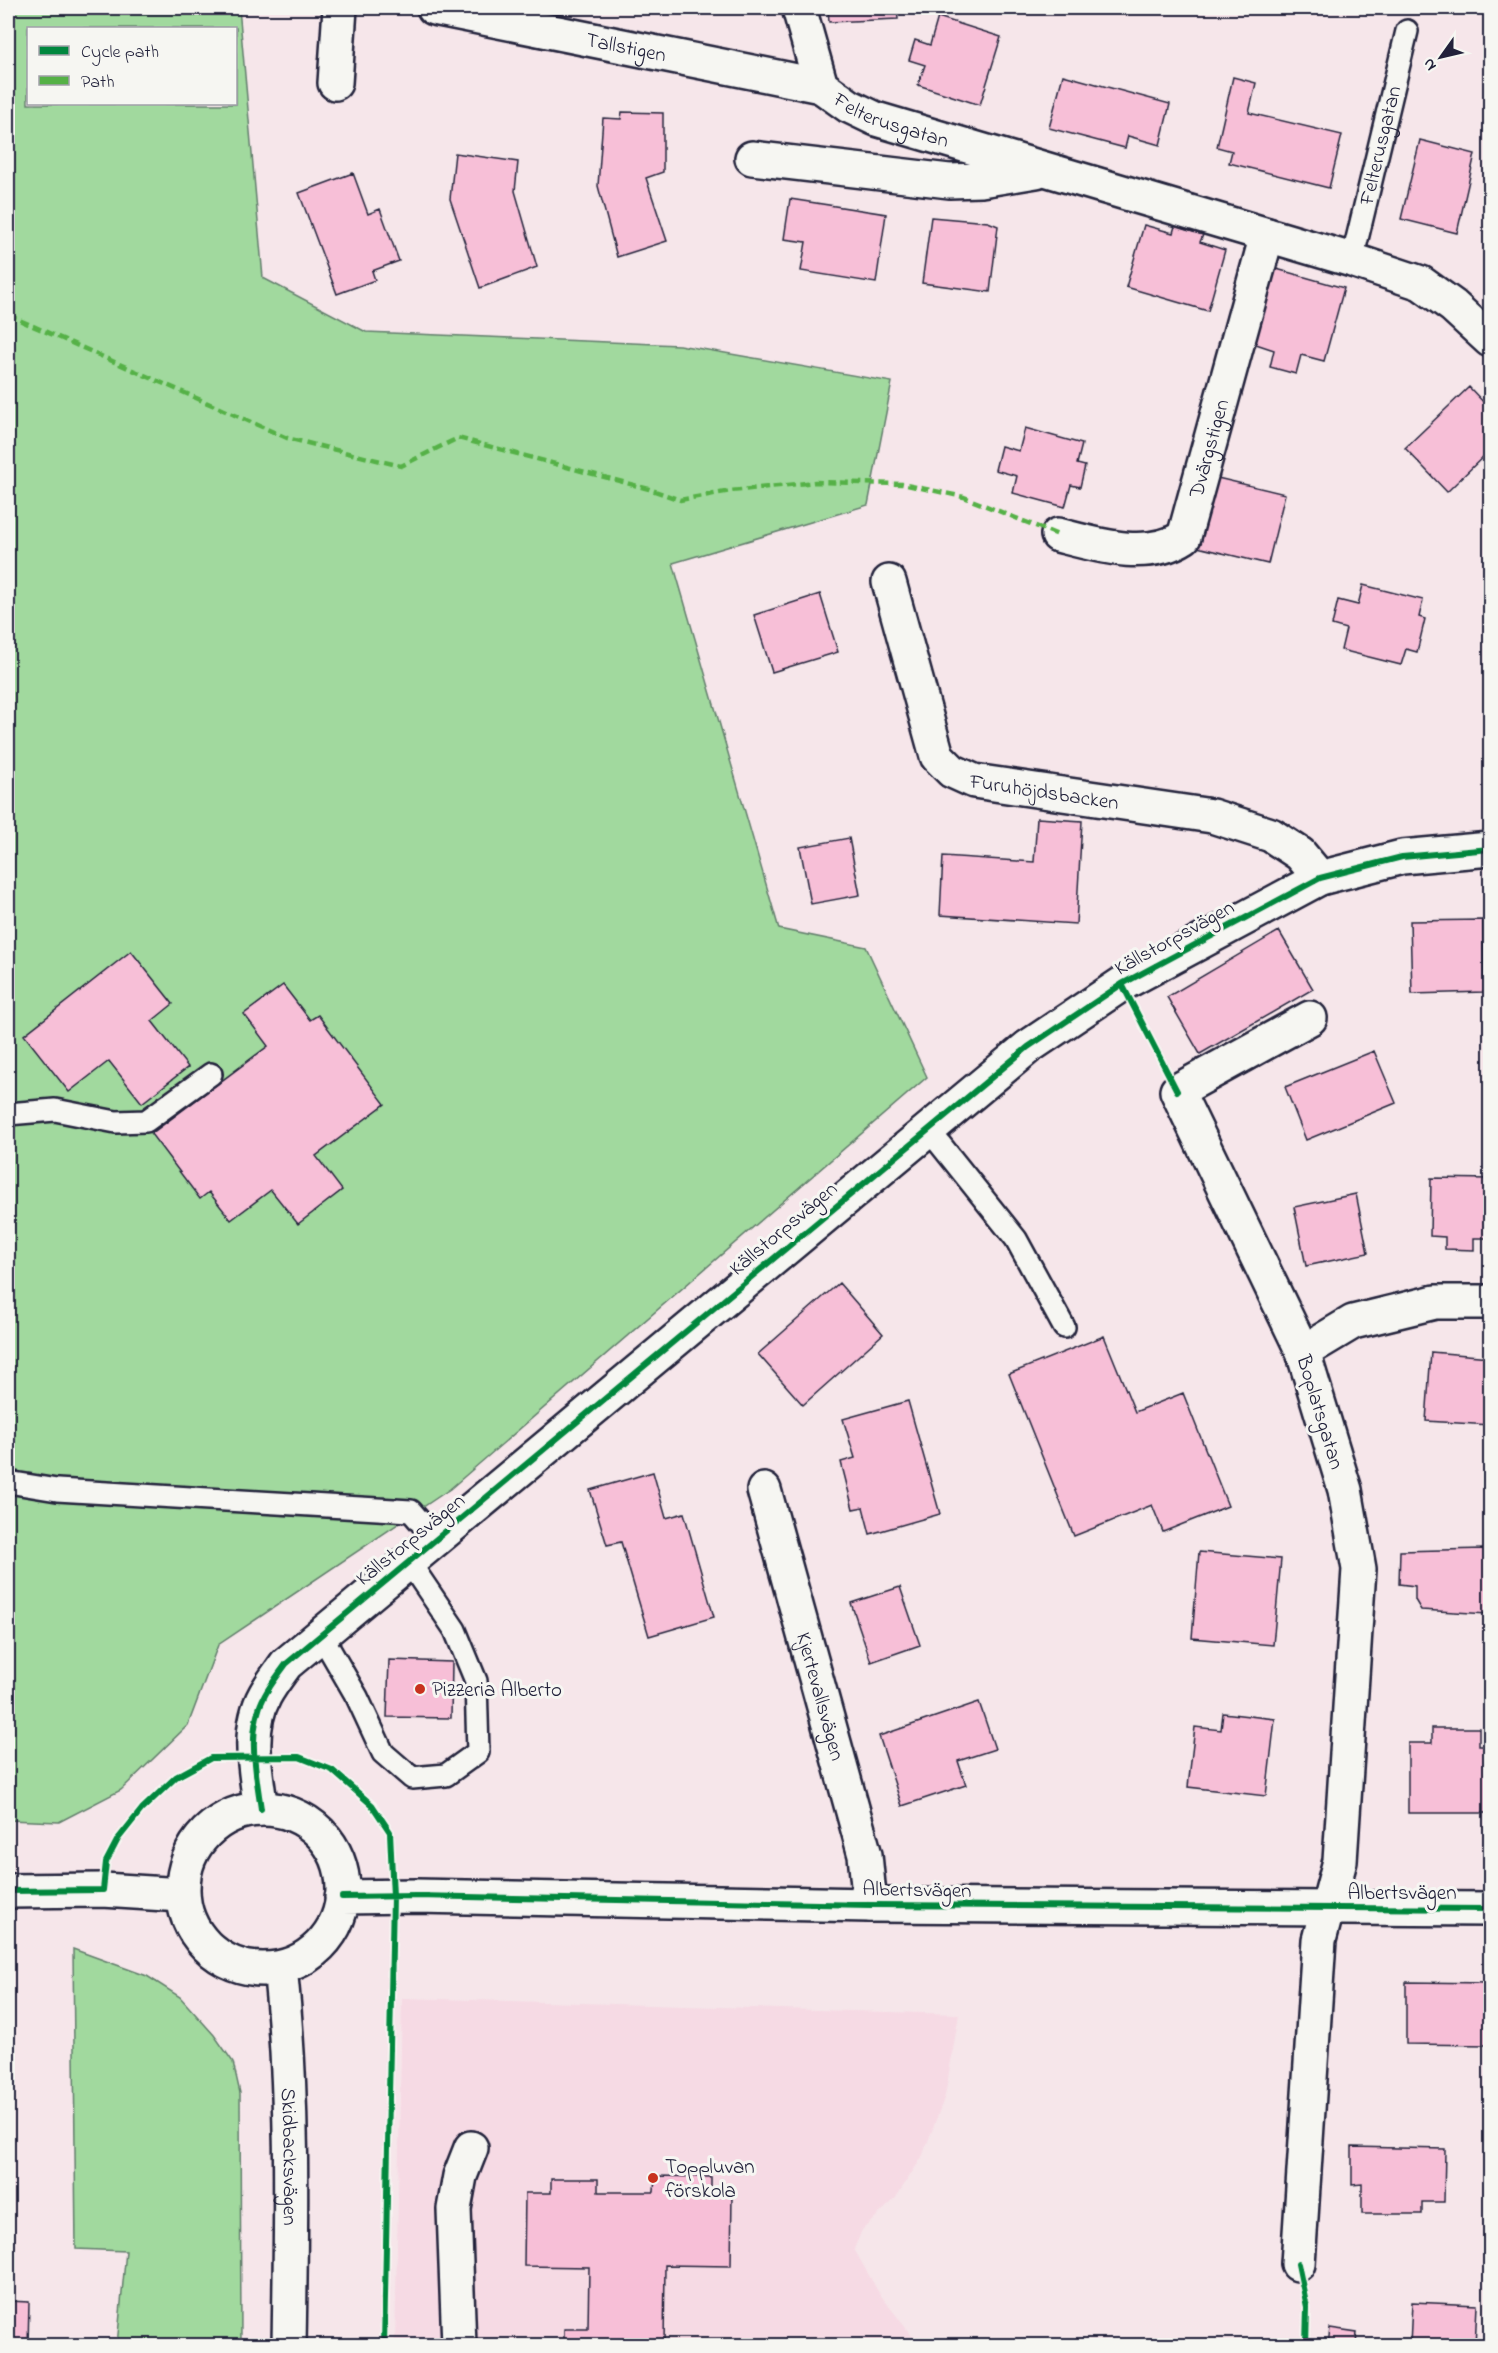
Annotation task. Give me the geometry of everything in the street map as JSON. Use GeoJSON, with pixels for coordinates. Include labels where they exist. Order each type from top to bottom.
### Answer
{"type":"FeatureCollection","features":[{"type":"Feature","properties":{"kind":"street"},"geometry":{"type":"LineString","coordinates":[[336,83],[340,8]]}},
{"type":"Feature","properties":{"kind":"street","name":"Tallstigen"},"geometry":{"type":"LineString","coordinates":[[434,8],[821,86]]}},
{"type":"Feature","properties":{"kind":"street","name":"Felterusgatan"},"geometry":{"type":"LineString","coordinates":[[800,8],[821,86],[849,106],[876,118],[1044,170],[1352,260],[1421,283],[1453,306],[1491,340]]}},
{"type":"Feature","properties":{"kind":"street","name":"Felterusgatan"},"geometry":{"type":"LineString","coordinates":[[752,158],[949,181],[981,180],[1044,170]]}},
{"type":"Feature","properties":{"kind":"street","name":"Dvärgstigen"},"geometry":{"type":"LineString","coordinates":[[1058,535],[1114,549],[1171,545],[1184,537],[1267,235]]}},
{"type":"Feature","properties":{"kind":"street","name":"Furuhöjdsbacken"},"geometry":{"type":"LineString","coordinates":[[889,582],[928,731],[937,756],[952,771],[974,782],[1212,816],[1271,835],[1300,854],[1320,878]]}},
{"type":"Feature","properties":{"kind":"street","name":"Källstorpsvägen"},"geometry":{"type":"LineString","coordinates":[[261,1809],[254,1758],[254,1731],[264,1696],[286,1664],[1028,1047],[1122,984],[1320,878],[1402,857],[1491,849]]}},
{"type":"Feature","properties":{"kind":"street","name":"Boplatsgatan"},"geometry":{"type":"LineString","coordinates":[[1310,1018],[1177,1091],[1303,1352],[1345,1490],[1359,1569],[1340,1861],[1327,1908]]}},
{"type":"Feature","properties":{"kind":"street"},"geometry":{"type":"LineString","coordinates":[[1303,1352],[1353,1322],[1435,1302],[1491,1302]]}},
{"type":"Feature","properties":{"kind":"street","name":"Kjertevallsvägen"},"geometry":{"type":"LineString","coordinates":[[764,1490],[865,1856],[870,1905]]}},
{"type":"Feature","properties":{"kind":"street"},"geometry":{"type":"LineString","coordinates":[[261,1809],[288,1813],[312,1826],[322,1835],[333,1852],[340,1870],[342,1897],[333,1929],[323,1943],[310,1954],[280,1968],[250,1969],[221,1958],[209,1949],[194,1931],[185,1910],[182,1895],[188,1860],[200,1840],[227,1817],[261,1809]]}},
{"type":"Feature","properties":{"kind":"street"},"geometry":{"type":"LineString","coordinates":[[8,1891],[103,1890],[182,1895]]}},
{"type":"Feature","properties":{"kind":"street","name":"Albertsvägen"},"geometry":{"type":"LineString","coordinates":[[342,1897],[416,1896],[870,1905],[1491,1909]]}},
{"type":"Feature","properties":{"kind":"street","name":"Albertsvägen"},"geometry":{"type":"LineString","coordinates":[[1298,2264],[1318,1951],[1327,1908]]}},
{"type":"Feature","properties":{"kind":"street","name":"Skidbacksvägen"},"geometry":{"type":"LineString","coordinates":[[280,1968],[284,2004],[291,2177],[289,2346]]}},
{"type":"Feature","properties":{"kind":"street"},"geometry":{"type":"LineString","coordinates":[[459,2346],[454,2209],[460,2176],[471,2148]]}},
{"type":"Feature","properties":{"kind":"lane","name":"Felterusgatan"},"geometry":{"type":"LineString","coordinates":[[1352,260],[1407,31]]}},
{"type":"Feature","properties":{"kind":"lane"},"geometry":{"type":"LineString","coordinates":[[8,1114],[55,1110],[117,1122],[146,1121],[211,1074]]}},
{"type":"Feature","properties":{"kind":"lane"},"geometry":{"type":"LineString","coordinates":[[928,1129],[1016,1239],[1064,1327]]}},
{"type":"Feature","properties":{"kind":"lane","name":"Källstorpsvägen"},"geometry":{"type":"LineString","coordinates":[[8,1482],[57,1490],[411,1511],[436,1540]]}},
{"type":"Feature","properties":{"kind":"lane","name":"Källstorpsvägen"},"geometry":{"type":"LineString","coordinates":[[320,1634],[357,1698],[384,1753],[412,1778],[446,1775],[478,1752],[476,1681],[455,1630],[409,1562]]}},
{"type":"Feature","properties":{"kind":"shaded area","name":"Toppluvan förskola"},"geometry":{"type":"Polygon","coordinates":[[[402,1998],[959,2014],[945,2096],[922,2157],[895,2199],[862,2230],[854,2249],[879,2293],[919,2345],[395,2346],[402,1998]]]}},
{"type":"Feature","properties":{"kind":"green space"},"geometry":{"type":"Polygon","coordinates":[[[8,8],[239,8],[263,278],[366,332],[679,345],[892,382],[868,505],[673,563],[779,929],[866,947],[927,1077],[450,1489],[218,1645],[188,1725],[121,1790],[59,1822],[8,1820],[8,8]]]}},
{"type":"Feature","properties":{"kind":"green space"},"geometry":{"type":"Polygon","coordinates":[[[73,1949],[147,1976],[180,1997],[214,2035],[233,2062],[240,2093],[241,2345],[117,2345],[126,2251],[76,2249],[73,1949]]]}},
{"type":"Feature","properties":{"kind":"building"},"geometry":{"type":"Polygon","coordinates":[[[828,8],[897,8],[898,19],[829,22],[828,8]]]}},
{"type":"Feature","properties":{"kind":"building"},"geometry":{"type":"Polygon","coordinates":[[[938,17],[1001,37],[980,105],[918,85],[925,65],[909,60],[915,40],[930,45],[938,17]]]}},
{"type":"Feature","properties":{"kind":"building"},"geometry":{"type":"Polygon","coordinates":[[[1063,75],[1170,104],[1160,145],[1128,136],[1125,148],[1049,128],[1063,75]]]}},
{"type":"Feature","properties":{"kind":"building"},"geometry":{"type":"Polygon","coordinates":[[[1233,77],[1256,83],[1249,113],[1342,135],[1329,188],[1229,163],[1232,151],[1217,147],[1233,77]]]}},
{"type":"Feature","properties":{"kind":"building"},"geometry":{"type":"Polygon","coordinates":[[[622,112],[663,113],[663,172],[646,178],[667,241],[617,257],[598,186],[603,118],[621,119],[622,112]]]}},
{"type":"Feature","properties":{"kind":"building"},"geometry":{"type":"Polygon","coordinates":[[[1420,140],[1475,154],[1457,233],[1401,219],[1420,140]]]}},
{"type":"Feature","properties":{"kind":"building"},"geometry":{"type":"Polygon","coordinates":[[[455,153],[518,162],[515,191],[537,267],[480,288],[450,199],[455,153]]]}},
{"type":"Feature","properties":{"kind":"building"},"geometry":{"type":"Polygon","coordinates":[[[353,173],[368,214],[380,209],[399,261],[372,271],[375,280],[337,294],[299,193],[353,173]]]}},
{"type":"Feature","properties":{"kind":"building"},"geometry":{"type":"Polygon","coordinates":[[[790,199],[886,214],[876,283],[801,271],[806,242],[784,239],[790,199]]]}},
{"type":"Feature","properties":{"kind":"building"},"geometry":{"type":"Polygon","coordinates":[[[931,217],[988,222],[998,226],[990,292],[922,283],[931,217]]]}},
{"type":"Feature","properties":{"kind":"building"},"geometry":{"type":"Polygon","coordinates":[[[1144,225],[1173,233],[1175,226],[1203,235],[1200,242],[1225,250],[1208,311],[1126,287],[1144,225]]]}},
{"type":"Feature","properties":{"kind":"building"},"geometry":{"type":"Polygon","coordinates":[[[1273,268],[1344,288],[1324,361],[1301,355],[1296,374],[1270,367],[1274,350],[1253,343],[1273,268]]]}},
{"type":"Feature","properties":{"kind":"building"},"geometry":{"type":"Polygon","coordinates":[[[1469,387],[1490,409],[1490,450],[1447,492],[1405,448],[1469,387]]]}},
{"type":"Feature","properties":{"kind":"building"},"geometry":{"type":"Polygon","coordinates":[[[1025,428],[1082,444],[1077,464],[1085,466],[1080,487],[1071,485],[1065,507],[1013,493],[1017,476],[995,470],[1001,446],[1019,451],[1025,428]]]}},
{"type":"Feature","properties":{"kind":"building"},"geometry":{"type":"Polygon","coordinates":[[[1209,476],[1285,494],[1268,564],[1193,546],[1209,476]]]}},
{"type":"Feature","properties":{"kind":"building"},"geometry":{"type":"Polygon","coordinates":[[[1363,585],[1423,600],[1419,617],[1425,619],[1417,652],[1406,649],[1401,665],[1341,650],[1346,629],[1332,625],[1338,600],[1358,605],[1363,585]]]}},
{"type":"Feature","properties":{"kind":"building"},"geometry":{"type":"Polygon","coordinates":[[[820,594],[838,652],[772,672],[754,615],[820,594]]]}},
{"type":"Feature","properties":{"kind":"building"},"geometry":{"type":"Polygon","coordinates":[[[1037,818],[1082,821],[1076,924],[940,915],[943,856],[1034,862],[1037,818]]]}},
{"type":"Feature","properties":{"kind":"building"},"geometry":{"type":"Polygon","coordinates":[[[849,838],[860,895],[811,904],[800,847],[849,838]]]}},
{"type":"Feature","properties":{"kind":"building"},"geometry":{"type":"Polygon","coordinates":[[[1483,920],[1484,992],[1412,994],[1410,921],[1483,920]]]}},
{"type":"Feature","properties":{"kind":"building"},"geometry":{"type":"Polygon","coordinates":[[[1279,931],[1313,989],[1200,1054],[1167,997],[1279,931]]]}},
{"type":"Feature","properties":{"kind":"building"},"geometry":{"type":"Polygon","coordinates":[[[131,951],[173,1004],[152,1021],[188,1067],[142,1103],[109,1061],[69,1092],[24,1035],[131,951]]]}},
{"type":"Feature","properties":{"kind":"building"},"geometry":{"type":"Polygon","coordinates":[[[283,985],[310,1020],[318,1015],[385,1104],[316,1156],[342,1190],[298,1224],[271,1190],[231,1220],[209,1192],[200,1199],[151,1134],[268,1046],[244,1014],[283,985]]]}},
{"type":"Feature","properties":{"kind":"building"},"geometry":{"type":"Polygon","coordinates":[[[1374,1051],[1396,1103],[1306,1140],[1285,1087],[1374,1051]]]}},
{"type":"Feature","properties":{"kind":"building"},"geometry":{"type":"Polygon","coordinates":[[[1431,1178],[1490,1179],[1490,1238],[1474,1238],[1474,1250],[1445,1249],[1445,1237],[1430,1236],[1431,1178]]]}},
{"type":"Feature","properties":{"kind":"building"},"geometry":{"type":"Polygon","coordinates":[[[1356,1194],[1368,1253],[1306,1266],[1294,1207],[1356,1194]]]}},
{"type":"Feature","properties":{"kind":"building"},"geometry":{"type":"Polygon","coordinates":[[[839,1283],[883,1334],[803,1405],[758,1354],[839,1283]]]}},
{"type":"Feature","properties":{"kind":"building"},"geometry":{"type":"Polygon","coordinates":[[[1104,1336],[1135,1412],[1183,1393],[1228,1506],[1163,1532],[1152,1505],[1074,1536],[1009,1374],[1104,1336]]]}},
{"type":"Feature","properties":{"kind":"building"},"geometry":{"type":"Polygon","coordinates":[[[1431,1352],[1490,1357],[1490,1425],[1426,1421],[1431,1352]]]}},
{"type":"Feature","properties":{"kind":"building"},"geometry":{"type":"Polygon","coordinates":[[[908,1401],[940,1514],[870,1534],[863,1507],[853,1509],[841,1462],[855,1458],[843,1419],[908,1401]]]}},
{"type":"Feature","properties":{"kind":"building"},"geometry":{"type":"Polygon","coordinates":[[[653,1472],[666,1518],[684,1513],[714,1617],[649,1636],[621,1542],[607,1545],[590,1490],[653,1472]]]}},
{"type":"Feature","properties":{"kind":"building"},"geometry":{"type":"Polygon","coordinates":[[[1490,1550],[1488,1614],[1421,1610],[1415,1600],[1415,1586],[1399,1584],[1400,1551],[1490,1550]]]}},
{"type":"Feature","properties":{"kind":"building"},"geometry":{"type":"Polygon","coordinates":[[[1199,1552],[1281,1559],[1273,1645],[1192,1638],[1199,1552]]]}},
{"type":"Feature","properties":{"kind":"building"},"geometry":{"type":"Polygon","coordinates":[[[900,1587],[920,1645],[871,1662],[851,1603],[900,1587]]]}},
{"type":"Feature","properties":{"kind":"building","name":"Pizzeria Alberto"},"geometry":{"type":"Polygon","coordinates":[[[389,1660],[452,1662],[451,1718],[387,1717],[389,1660]]]}},
{"type":"Feature","properties":{"kind":"building"},"geometry":{"type":"Polygon","coordinates":[[[979,1702],[995,1749],[958,1761],[966,1785],[902,1806],[879,1736],[979,1702]]]}},
{"type":"Feature","properties":{"kind":"building"},"geometry":{"type":"Polygon","coordinates":[[[1223,1713],[1275,1719],[1266,1796],[1188,1787],[1195,1727],[1221,1730],[1223,1713]]]}},
{"type":"Feature","properties":{"kind":"building"},"geometry":{"type":"Polygon","coordinates":[[[1432,1728],[1479,1728],[1479,1746],[1490,1746],[1490,1813],[1408,1813],[1408,1743],[1432,1743],[1432,1728]]]}},
{"type":"Feature","properties":{"kind":"building"},"geometry":{"type":"Polygon","coordinates":[[[1406,1982],[1490,1983],[1490,2045],[1406,2044],[1406,1982]]]}},
{"type":"Feature","properties":{"kind":"building"},"geometry":{"type":"Polygon","coordinates":[[[1352,2147],[1445,2149],[1444,2202],[1422,2202],[1422,2214],[1362,2214],[1362,2184],[1352,2185],[1352,2147]]]}},
{"type":"Feature","properties":{"kind":"building"},"geometry":{"type":"Polygon","coordinates":[[[655,2176],[711,2177],[711,2194],[732,2194],[731,2266],[665,2265],[664,2346],[564,2346],[564,2329],[588,2329],[589,2267],[524,2266],[525,2193],[551,2193],[551,2179],[598,2179],[598,2192],[654,2192],[655,2176]]]}},
{"type":"Feature","properties":{"kind":"building"},"geometry":{"type":"Polygon","coordinates":[[[8,2301],[29,2302],[28,2346],[8,2346],[8,2301]]]}},
{"type":"Feature","properties":{"kind":"building"},"geometry":{"type":"Polygon","coordinates":[[[1412,2302],[1477,2305],[1475,2346],[1410,2346],[1412,2302]]]}},
{"type":"Feature","properties":{"kind":"building"},"geometry":{"type":"Polygon","coordinates":[[[1330,2328],[1357,2332],[1356,2346],[1328,2346],[1330,2328]]]}},
{"type":"Feature","properties":{"kind":"marked path"},"geometry":{"type":"LineString","coordinates":[[8,315],[287,438],[401,466],[458,438],[649,489],[680,500],[731,491],[816,482],[902,484],[964,497],[1058,535]]}},
{"type":"Feature","properties":{"kind":"cycle path"},"geometry":{"type":"LineString","coordinates":[[261,1809],[254,1751],[256,1722],[265,1695],[286,1664],[1028,1047],[1122,984],[1320,878],[1402,857],[1490,849]]}},
{"type":"Feature","properties":{"kind":"cycle path"},"geometry":{"type":"LineString","coordinates":[[1122,984],[1177,1091]]}},
{"type":"Feature","properties":{"kind":"cycle path"},"geometry":{"type":"LineString","coordinates":[[8,1891],[103,1890],[106,1862],[118,1839],[142,1809],[176,1777],[211,1758],[299,1757],[332,1770],[372,1805],[390,1832],[393,1896],[384,2346]]}},
{"type":"Feature","properties":{"kind":"cycle path"},"geometry":{"type":"LineString","coordinates":[[342,1897],[416,1896],[870,1905],[1490,1909]]}},
{"type":"Feature","properties":{"kind":"cycle path"},"geometry":{"type":"LineString","coordinates":[[1298,2264],[1307,2307],[1306,2346]]}},
{"type":"Feature","properties":{"kind":"place","name":"Pizzeria Alberto"},"geometry":{"type":"Point","coordinates":[420,1689]}},
{"type":"Feature","properties":{"kind":"place","name":"Toppluvan förskola"},"geometry":{"type":"Point","coordinates":[653,2178]}}]}
